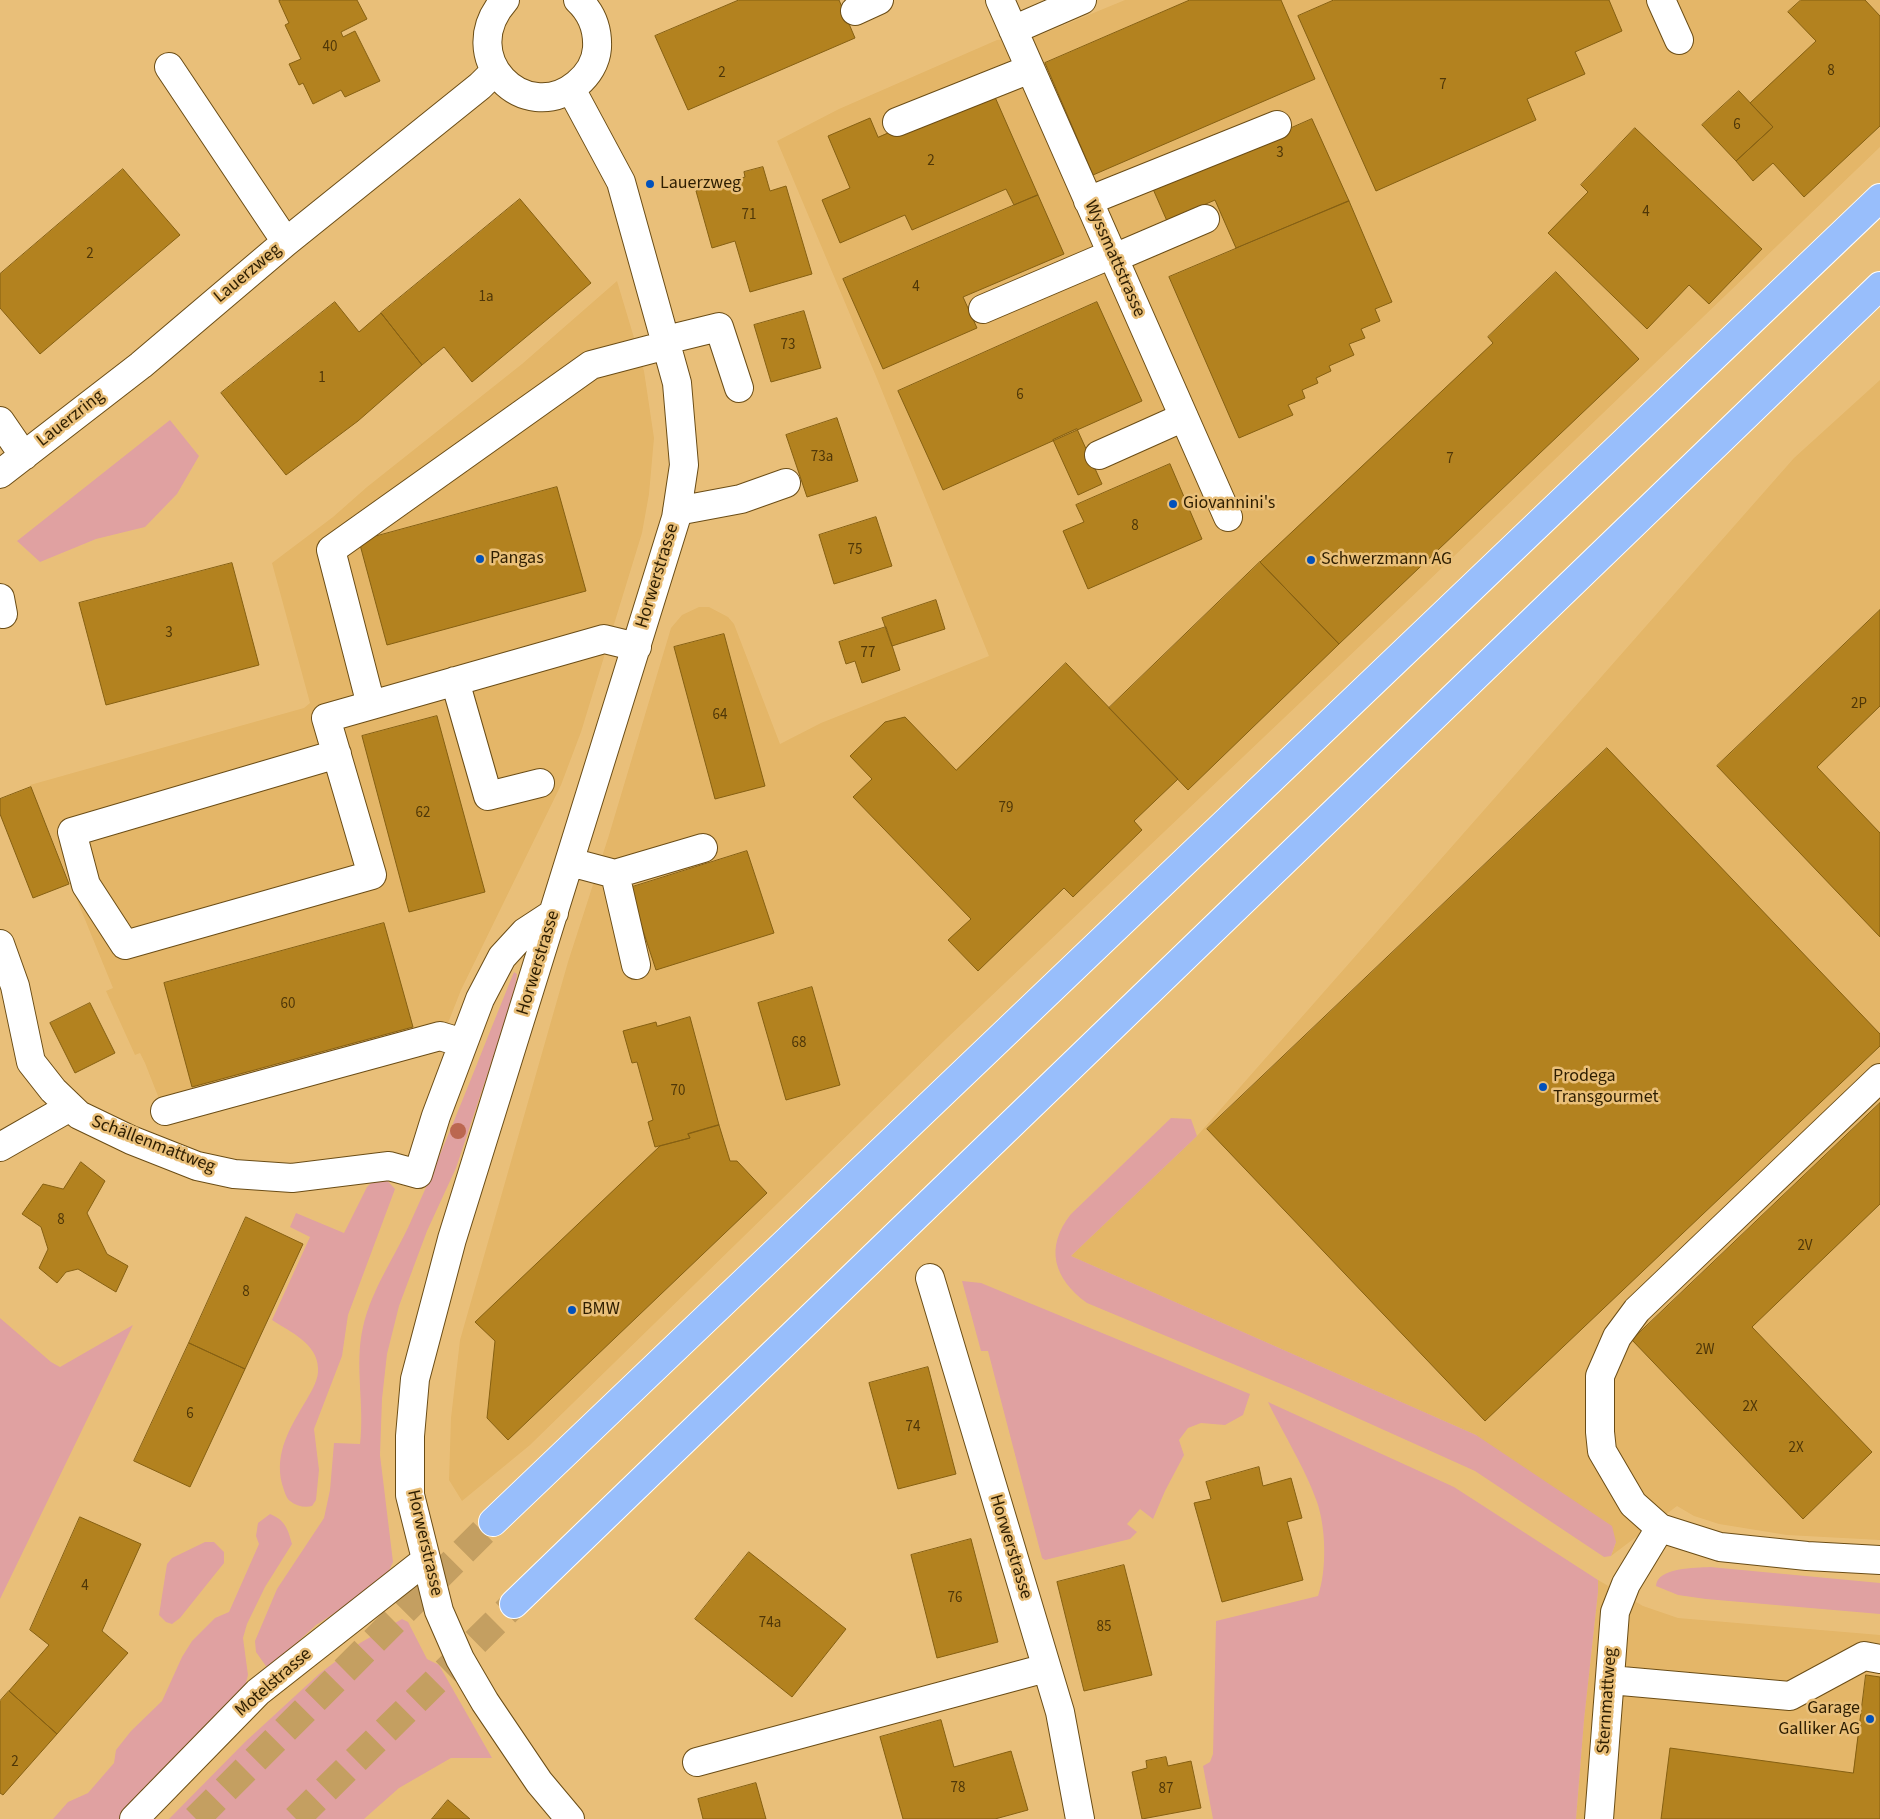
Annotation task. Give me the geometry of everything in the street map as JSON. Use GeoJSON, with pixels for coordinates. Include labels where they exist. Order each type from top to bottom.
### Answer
{"type":"FeatureCollection","features":[{"type":"Feature","properties":{"kind":"highway"},"geometry":{"type":"LineString","coordinates":[[493,1522],[1880,198]]}},
{"type":"Feature","properties":{"kind":"highway"},"geometry":{"type":"LineString","coordinates":[[514,1604],[1880,286]]}},
{"type":"Feature","properties":{"kind":"street"},"geometry":{"type":"LineString","coordinates":[[505,0],[493,15],[487,34],[488,54],[496,71],[507,84],[530,95],[555,95],[571,89],[582,80],[591,67],[596,54],[598,38],[591,3]]}},
{"type":"Feature","properties":{"kind":"street","name":"Wyssmattstrasse"},"geometry":{"type":"LineString","coordinates":[[1000,0],[1228,517]]}},
{"type":"Feature","properties":{"kind":"street"},"geometry":{"type":"LineString","coordinates":[[1013,30],[1082,0]]}},
{"type":"Feature","properties":{"kind":"street"},"geometry":{"type":"LineString","coordinates":[[1661,0],[1679,40]]}},
{"type":"Feature","properties":{"kind":"street"},"geometry":{"type":"LineString","coordinates":[[169,67],[286,242]]}},
{"type":"Feature","properties":{"kind":"street"},"geometry":{"type":"LineString","coordinates":[[898,122],[1030,69]]}},
{"type":"Feature","properties":{"kind":"street","name":"Lauerzweg"},"geometry":{"type":"LineString","coordinates":[[141,365],[286,242],[480,86],[496,71]]}},
{"type":"Feature","properties":{"kind":"street","name":"Horwerstrasse"},"geometry":{"type":"LineString","coordinates":[[570,1819],[539,1782],[484,1702],[460,1659],[439,1611],[410,1494],[410,1436],[415,1379],[452,1239],[637,647],[677,511],[684,466],[677,383],[621,182],[571,89]]}},
{"type":"Feature","properties":{"kind":"street"},"geometry":{"type":"LineString","coordinates":[[1088,201],[1276,125]]}},
{"type":"Feature","properties":{"kind":"street"},"geometry":{"type":"LineString","coordinates":[[983,309],[1205,219]]}},
{"type":"Feature","properties":{"kind":"street"},"geometry":{"type":"LineString","coordinates":[[371,705],[331,550],[591,366],[718,327],[739,388]]}},
{"type":"Feature","properties":{"kind":"street","name":"Lauerzring"},"geometry":{"type":"LineString","coordinates":[[0,474],[141,365]]}},
{"type":"Feature","properties":{"kind":"street"},"geometry":{"type":"LineString","coordinates":[[1099,455],[1184,417]]}},
{"type":"Feature","properties":{"kind":"street"},"geometry":{"type":"LineString","coordinates":[[0,421],[24,456]]}},
{"type":"Feature","properties":{"kind":"street"},"geometry":{"type":"LineString","coordinates":[[677,511],[741,500],[786,483]]}},
{"type":"Feature","properties":{"kind":"street"},"geometry":{"type":"LineString","coordinates":[[336,754],[72,832],[86,885],[125,945],[372,875],[326,718],[604,638],[637,647]]}},
{"type":"Feature","properties":{"kind":"street"},"geometry":{"type":"LineString","coordinates":[[455,681],[488,796],[540,783]]}},
{"type":"Feature","properties":{"kind":"street"},"geometry":{"type":"LineString","coordinates":[[570,862],[615,874],[703,848]]}},
{"type":"Feature","properties":{"kind":"street"},"geometry":{"type":"LineString","coordinates":[[615,874],[636,965]]}},
{"type":"Feature","properties":{"kind":"street","name":"Schällenmattweg"},"geometry":{"type":"LineString","coordinates":[[0,944],[15,986],[31,1062],[53,1090],[79,1115],[131,1140],[197,1166],[234,1174],[292,1178],[389,1166],[418,1174],[436,1116],[480,999],[502,956],[525,932],[554,913]]}},
{"type":"Feature","properties":{"kind":"street"},"geometry":{"type":"LineString","coordinates":[[165,1111],[440,1036],[463,1044]]}},
{"type":"Feature","properties":{"kind":"street"},"geometry":{"type":"LineString","coordinates":[[1880,1078],[1637,1310],[1617,1337],[1600,1376],[1602,1451],[1633,1504],[1660,1528],[1720,1547],[1807,1556],[1880,1560]]}},
{"type":"Feature","properties":{"kind":"street"},"geometry":{"type":"LineString","coordinates":[[0,1147],[70,1107]]}},
{"type":"Feature","properties":{"kind":"street","name":"Horwerstrasse"},"geometry":{"type":"LineString","coordinates":[[930,1278],[1060,1712],[1080,1819]]}},
{"type":"Feature","properties":{"kind":"street","name":"Sternmattweg"},"geometry":{"type":"LineString","coordinates":[[1599,1819],[1615,1612],[1626,1584],[1660,1528]]}},
{"type":"Feature","properties":{"kind":"street","name":"Motelstrasse"},"geometry":{"type":"LineString","coordinates":[[134,1819],[258,1692],[426,1560]]}},
{"type":"Feature","properties":{"kind":"street"},"geometry":{"type":"LineString","coordinates":[[1610,1680],[1790,1696],[1864,1656],[1880,1658]]}},
{"type":"Feature","properties":{"kind":"street"},"geometry":{"type":"LineString","coordinates":[[697,1762],[1046,1668]]}},
{"type":"Feature","properties":{"kind":"shaded area"},"geometry":{"type":"Polygon","coordinates":[[[1125,0],[1880,0],[1880,147],[1422,587],[946,1039],[530,1445],[462,1501],[449,1480],[451,1418],[460,1340],[568,962],[609,835],[671,628],[682,615],[699,607],[709,607],[728,617],[734,624],[780,744],[821,723],[989,656],[878,381],[777,141],[839,109],[997,40],[1040,35],[1125,0]]]}},
{"type":"Feature","properties":{"kind":"shaded area"},"geometry":{"type":"Polygon","coordinates":[[[617,281],[644,371],[654,438],[649,494],[642,533],[581,732],[561,785],[461,990],[437,1051],[169,1124],[145,1063],[140,1053],[135,1055],[106,991],[113,988],[30,785],[304,708],[310,703],[272,563],[333,517],[367,487],[522,364],[617,281]]]}},
{"type":"Feature","properties":{"kind":"shaded area"},"geometry":{"type":"Polygon","coordinates":[[[1880,380],[1880,1540],[1787,1535],[1719,1524],[1694,1516],[1677,1506],[1611,1556],[1616,1542],[1476,1435],[1071,1256],[1197,1136],[1794,458],[1880,380]]]}},
{"type":"Feature","properties":{"kind":"shaded area"},"geometry":{"type":"Polygon","coordinates":[[[170,420],[199,456],[177,494],[145,527],[96,539],[40,562],[17,541],[170,420]]]}},
{"type":"Feature","properties":{"kind":"shaded area"},"geometry":{"type":"Polygon","coordinates":[[[514,972],[517,974],[514,995],[456,1168],[427,1231],[399,1306],[387,1354],[382,1399],[380,1455],[393,1562],[385,1579],[377,1586],[316,1625],[268,1669],[256,1652],[255,1641],[277,1589],[324,1518],[330,1490],[334,1443],[360,1444],[359,1356],[360,1341],[367,1313],[378,1286],[425,1190],[514,972]]]}},
{"type":"Feature","properties":{"kind":"shaded area"},"geometry":{"type":"Polygon","coordinates":[[[1171,1118],[1191,1119],[1197,1136],[1071,1256],[1476,1435],[1612,1526],[1616,1542],[1611,1556],[1604,1557],[1475,1471],[1293,1389],[1087,1303],[1076,1294],[1060,1273],[1057,1262],[1055,1251],[1057,1239],[1063,1227],[1071,1214],[1171,1118]]]}},
{"type":"Feature","properties":{"kind":"shaded area"},"geometry":{"type":"Polygon","coordinates":[[[384,1177],[395,1189],[348,1315],[342,1356],[314,1429],[319,1470],[316,1500],[312,1506],[301,1506],[292,1503],[286,1496],[282,1484],[280,1461],[290,1429],[315,1384],[318,1368],[313,1352],[308,1345],[272,1320],[310,1237],[290,1227],[296,1213],[344,1233],[367,1187],[376,1178],[384,1177]]]}},
{"type":"Feature","properties":{"kind":"shaded area"},"geometry":{"type":"Polygon","coordinates":[[[962,1281],[981,1283],[1250,1394],[1243,1415],[1225,1425],[1201,1423],[1188,1428],[1179,1440],[1184,1455],[1153,1519],[1140,1509],[1127,1524],[1137,1532],[1130,1539],[1045,1560],[1042,1558],[988,1351],[981,1351],[962,1281]]]}},
{"type":"Feature","properties":{"kind":"shaded area"},"geometry":{"type":"Polygon","coordinates":[[[0,1318],[51,1362],[60,1367],[133,1325],[0,1599],[0,1318]]]}},
{"type":"Feature","properties":{"kind":"shaded area"},"geometry":{"type":"Polygon","coordinates":[[[1268,1402],[1454,1487],[1598,1580],[1576,1819],[1213,1819],[1203,1766],[1210,1762],[1213,1754],[1216,1621],[1318,1596],[1323,1574],[1324,1536],[1317,1502],[1301,1464],[1268,1402]]]}},
{"type":"Feature","properties":{"kind":"shaded area"},"geometry":{"type":"Polygon","coordinates":[[[270,1514],[279,1519],[285,1526],[292,1544],[265,1587],[247,1624],[243,1638],[248,1675],[243,1694],[120,1819],[53,1819],[68,1802],[88,1793],[114,1763],[116,1750],[131,1731],[162,1701],[182,1657],[192,1641],[215,1618],[229,1612],[259,1544],[256,1536],[258,1523],[270,1514]]]}},
{"type":"Feature","properties":{"kind":"shaded area"},"geometry":{"type":"Polygon","coordinates":[[[205,1542],[214,1542],[224,1552],[224,1563],[180,1618],[172,1624],[166,1622],[159,1615],[167,1564],[172,1558],[205,1542]]]}},
{"type":"Feature","properties":{"kind":"shaded area"},"geometry":{"type":"Polygon","coordinates":[[[1710,1567],[1880,1583],[1880,1614],[1706,1599],[1678,1595],[1656,1586],[1658,1580],[1663,1575],[1670,1572],[1687,1568],[1710,1567]]]}},
{"type":"Feature","properties":{"kind":"shaded area"},"geometry":{"type":"Polygon","coordinates":[[[1598,1580],[1643,1606],[1678,1618],[1880,1635],[1880,1819],[1576,1819],[1598,1580]]]}},
{"type":"Feature","properties":{"kind":"shaded area"},"geometry":{"type":"Polygon","coordinates":[[[402,1619],[408,1622],[427,1659],[439,1665],[492,1758],[451,1758],[399,1788],[364,1819],[169,1819],[245,1742],[319,1674],[360,1643],[402,1619]]]}},
{"type":"Feature","properties":{"kind":"building"},"geometry":{"type":"Polygon","coordinates":[[[357,0],[367,19],[341,32],[343,37],[355,31],[380,81],[345,97],[341,90],[313,104],[303,83],[299,85],[289,64],[301,59],[285,25],[289,23],[279,1],[357,0]]]}},
{"type":"Feature","properties":{"kind":"building"},"geometry":{"type":"Polygon","coordinates":[[[739,0],[839,0],[855,38],[688,110],[655,36],[739,0]]]}},
{"type":"Feature","properties":{"kind":"building"},"geometry":{"type":"Polygon","coordinates":[[[1190,0],[1281,0],[1315,79],[1093,175],[1045,63],[1190,0]]]}},
{"type":"Feature","properties":{"kind":"building"},"geometry":{"type":"Polygon","coordinates":[[[1334,0],[1609,0],[1622,31],[1575,52],[1585,74],[1527,99],[1536,120],[1376,191],[1298,16],[1334,0]]]}},
{"type":"Feature","properties":{"kind":"building"},"geometry":{"type":"Polygon","coordinates":[[[1801,0],[1865,0],[1880,16],[1880,126],[1804,197],[1773,163],[1753,181],[1736,161],[1773,127],[1750,103],[1816,41],[1788,12],[1801,0]]]}},
{"type":"Feature","properties":{"kind":"building"},"geometry":{"type":"Polygon","coordinates":[[[991,88],[1038,195],[1014,205],[1006,189],[912,230],[905,215],[840,243],[822,200],[850,188],[828,136],[870,118],[878,137],[991,88]]]}},
{"type":"Feature","properties":{"kind":"building"},"geometry":{"type":"Polygon","coordinates":[[[1739,91],[1773,127],[1736,161],[1702,125],[1739,91]]]}},
{"type":"Feature","properties":{"kind":"building"},"geometry":{"type":"Polygon","coordinates":[[[1312,119],[1349,201],[1236,248],[1215,200],[1167,221],[1153,189],[1312,119]]]}},
{"type":"Feature","properties":{"kind":"building"},"geometry":{"type":"Polygon","coordinates":[[[1635,128],[1762,249],[1709,304],[1689,285],[1647,329],[1548,233],[1588,192],[1581,185],[1635,128]]]}},
{"type":"Feature","properties":{"kind":"building"},"geometry":{"type":"Polygon","coordinates":[[[763,167],[770,191],[786,186],[812,274],[750,292],[735,241],[712,248],[696,191],[745,177],[744,172],[763,167]]]}},
{"type":"Feature","properties":{"kind":"building"},"geometry":{"type":"Polygon","coordinates":[[[123,169],[180,235],[40,354],[0,308],[0,274],[123,169]]]}},
{"type":"Feature","properties":{"kind":"building"},"geometry":{"type":"Polygon","coordinates":[[[1038,195],[1064,254],[963,297],[977,328],[883,369],[843,279],[1038,195]]]}},
{"type":"Feature","properties":{"kind":"building"},"geometry":{"type":"Polygon","coordinates":[[[520,199],[591,283],[472,382],[444,347],[422,365],[381,313],[520,199]]]}},
{"type":"Feature","properties":{"kind":"building"},"geometry":{"type":"Polygon","coordinates":[[[1349,201],[1392,302],[1375,309],[1380,321],[1361,329],[1365,338],[1349,344],[1354,355],[1329,366],[1331,371],[1316,378],[1318,383],[1302,390],[1305,398],[1288,405],[1293,415],[1239,438],[1169,277],[1349,201]]]}},
{"type":"Feature","properties":{"kind":"building"},"geometry":{"type":"Polygon","coordinates":[[[1556,272],[1639,359],[1339,644],[1260,562],[1493,343],[1488,337],[1556,272]]]}},
{"type":"Feature","properties":{"kind":"building"},"geometry":{"type":"Polygon","coordinates":[[[335,302],[359,332],[381,313],[422,365],[358,421],[286,475],[221,393],[335,302]]]}},
{"type":"Feature","properties":{"kind":"building"},"geometry":{"type":"Polygon","coordinates":[[[1097,302],[1142,401],[943,490],[898,391],[1097,302]]]}},
{"type":"Feature","properties":{"kind":"building"},"geometry":{"type":"Polygon","coordinates":[[[804,311],[821,368],[771,382],[754,325],[804,311]]]}},
{"type":"Feature","properties":{"kind":"building"},"geometry":{"type":"Polygon","coordinates":[[[837,418],[858,481],[807,497],[786,435],[837,418]]]}},
{"type":"Feature","properties":{"kind":"building"},"geometry":{"type":"Polygon","coordinates":[[[1077,429],[1102,484],[1078,495],[1053,440],[1077,429]]]}},
{"type":"Feature","properties":{"kind":"building"},"geometry":{"type":"Polygon","coordinates":[[[1170,464],[1202,539],[1088,589],[1063,531],[1084,522],[1076,505],[1170,464]]]}},
{"type":"Feature","properties":{"kind":"building"},"geometry":{"type":"Polygon","coordinates":[[[557,487],[586,591],[387,645],[359,541],[557,487]]]}},
{"type":"Feature","properties":{"kind":"building"},"geometry":{"type":"Polygon","coordinates":[[[876,517],[892,566],[834,584],[819,535],[876,517]]]}},
{"type":"Feature","properties":{"kind":"building"},"geometry":{"type":"Polygon","coordinates":[[[1260,562],[1339,644],[1188,790],[1109,708],[1260,562]]]}},
{"type":"Feature","properties":{"kind":"building"},"geometry":{"type":"Polygon","coordinates":[[[232,563],[259,665],[106,705],[79,603],[232,563]]]}},
{"type":"Feature","properties":{"kind":"building"},"geometry":{"type":"Polygon","coordinates":[[[936,600],[945,629],[892,646],[882,618],[936,600]]]}},
{"type":"Feature","properties":{"kind":"building"},"geometry":{"type":"Polygon","coordinates":[[[1880,610],[1880,706],[1817,767],[1880,833],[1880,937],[1717,766],[1880,610]]]}},
{"type":"Feature","properties":{"kind":"building"},"geometry":{"type":"Polygon","coordinates":[[[886,627],[900,670],[862,683],[855,661],[846,664],[839,642],[886,627]]]}},
{"type":"Feature","properties":{"kind":"building"},"geometry":{"type":"Polygon","coordinates":[[[724,634],[765,786],[715,799],[674,647],[724,634]]]}},
{"type":"Feature","properties":{"kind":"building"},"geometry":{"type":"Polygon","coordinates":[[[1066,663],[1178,779],[1134,821],[1142,830],[1073,897],[1064,888],[978,971],[948,940],[971,919],[853,797],[872,779],[850,756],[885,722],[905,717],[956,770],[1066,663]]]}},
{"type":"Feature","properties":{"kind":"building"},"geometry":{"type":"Polygon","coordinates":[[[437,716],[485,892],[409,912],[362,736],[437,716]]]}},
{"type":"Feature","properties":{"kind":"building","name":"Prodega Transgourmet"},"geometry":{"type":"Polygon","coordinates":[[[1607,748],[1880,1034],[1880,1046],[1485,1421],[1207,1129],[1607,748]]]}},
{"type":"Feature","properties":{"kind":"building"},"geometry":{"type":"Polygon","coordinates":[[[31,787],[69,884],[33,898],[0,814],[0,799],[31,787]]]}},
{"type":"Feature","properties":{"kind":"building"},"geometry":{"type":"Polygon","coordinates":[[[747,851],[774,933],[656,970],[629,888],[747,851]]]}},
{"type":"Feature","properties":{"kind":"building"},"geometry":{"type":"Polygon","coordinates":[[[384,923],[413,1027],[192,1087],[164,983],[384,923]]]}},
{"type":"Feature","properties":{"kind":"building"},"geometry":{"type":"Polygon","coordinates":[[[812,987],[840,1085],[786,1100],[758,1003],[812,987]]]}},
{"type":"Feature","properties":{"kind":"building"},"geometry":{"type":"Polygon","coordinates":[[[90,1003],[115,1053],[75,1073],[50,1023],[90,1003]]]}},
{"type":"Feature","properties":{"kind":"building"},"geometry":{"type":"Polygon","coordinates":[[[690,1017],[719,1125],[688,1134],[690,1138],[655,1147],[648,1122],[653,1120],[637,1062],[632,1063],[623,1031],[656,1022],[657,1026],[690,1017]]]}},
{"type":"Feature","properties":{"kind":"building"},"geometry":{"type":"Polygon","coordinates":[[[1880,1103],[1880,1204],[1752,1327],[1872,1452],[1803,1519],[1632,1340],[1880,1103]]]}},
{"type":"Feature","properties":{"kind":"building"},"geometry":{"type":"Polygon","coordinates":[[[719,1125],[730,1161],[737,1161],[767,1193],[508,1440],[487,1418],[495,1341],[475,1322],[660,1146],[690,1138],[688,1134],[719,1125]]]}},
{"type":"Feature","properties":{"kind":"building"},"geometry":{"type":"Polygon","coordinates":[[[81,1162],[105,1181],[87,1213],[107,1254],[128,1266],[116,1292],[78,1269],[66,1272],[57,1283],[39,1268],[48,1249],[41,1227],[22,1214],[43,1184],[63,1189],[81,1162]]]}},
{"type":"Feature","properties":{"kind":"building"},"geometry":{"type":"Polygon","coordinates":[[[246,1217],[303,1244],[245,1369],[189,1343],[246,1217]]]}},
{"type":"Feature","properties":{"kind":"building"},"geometry":{"type":"Polygon","coordinates":[[[189,1343],[245,1369],[190,1487],[134,1461],[189,1343]]]}},
{"type":"Feature","properties":{"kind":"building"},"geometry":{"type":"Polygon","coordinates":[[[928,1367],[956,1474],[898,1489],[869,1383],[928,1367]]]}},
{"type":"Feature","properties":{"kind":"building"},"geometry":{"type":"Polygon","coordinates":[[[1259,1467],[1263,1486],[1291,1478],[1302,1518],[1287,1522],[1303,1580],[1222,1602],[1194,1503],[1211,1499],[1206,1482],[1259,1467]]]}},
{"type":"Feature","properties":{"kind":"building"},"geometry":{"type":"Polygon","coordinates":[[[80,1517],[141,1544],[102,1631],[128,1653],[57,1734],[9,1691],[49,1645],[30,1630],[80,1517]]]}},
{"type":"Feature","properties":{"kind":"building"},"geometry":{"type":"Polygon","coordinates":[[[971,1539],[998,1642],[937,1658],[911,1555],[971,1539]]]}},
{"type":"Feature","properties":{"kind":"building"},"geometry":{"type":"Polygon","coordinates":[[[749,1552],[846,1629],[792,1697],[695,1619],[749,1552]]]}},
{"type":"Feature","properties":{"kind":"building"},"geometry":{"type":"Polygon","coordinates":[[[1124,1565],[1152,1675],[1084,1691],[1057,1582],[1124,1565]]]}},
{"type":"Feature","properties":{"kind":"building","name":"Garage Galliker AG"},"geometry":{"type":"Polygon","coordinates":[[[1866,1675],[1880,1677],[1880,1819],[1661,1819],[1670,1748],[1853,1773],[1866,1675]]]}},
{"type":"Feature","properties":{"kind":"building"},"geometry":{"type":"Polygon","coordinates":[[[9,1691],[57,1734],[3,1795],[0,1793],[0,1701],[9,1691]]]}},
{"type":"Feature","properties":{"kind":"building"},"geometry":{"type":"Polygon","coordinates":[[[941,1720],[954,1767],[1011,1751],[1028,1810],[995,1819],[903,1819],[880,1737],[941,1720]]]}},
{"type":"Feature","properties":{"kind":"building"},"geometry":{"type":"Polygon","coordinates":[[[1166,1757],[1168,1766],[1191,1761],[1201,1808],[1142,1819],[1132,1772],[1147,1768],[1146,1761],[1166,1757]]]}},
{"type":"Feature","properties":{"kind":"building"},"geometry":{"type":"Polygon","coordinates":[[[756,1783],[766,1819],[703,1819],[698,1799],[756,1783]]]}},
{"type":"Feature","properties":{"kind":"building"},"geometry":{"type":"Polygon","coordinates":[[[448,1800],[470,1819],[432,1819],[448,1800]]]}},
{"type":"Feature","properties":{"kind":"tunnel"},"geometry":{"type":"LineString","coordinates":[[196,1819],[493,1522]]}},
{"type":"Feature","properties":{"kind":"tunnel"},"geometry":{"type":"LineString","coordinates":[[296,1819],[514,1604]]}},
{"type":"Feature","properties":{"kind":"place","name":"Lauerzweg"},"geometry":{"type":"Point","coordinates":[650,184]}},
{"type":"Feature","properties":{"kind":"place","name":"Giovannini's"},"geometry":{"type":"Point","coordinates":[1173,504]}},
{"type":"Feature","properties":{"kind":"place","name":"Pangas"},"geometry":{"type":"Point","coordinates":[480,559]}},
{"type":"Feature","properties":{"kind":"place","name":"Schwerzmann AG"},"geometry":{"type":"Point","coordinates":[1311,560]}},
{"type":"Feature","properties":{"kind":"place","name":"Prodega Transgourmet"},"geometry":{"type":"Point","coordinates":[1543,1087]}},
{"type":"Feature","properties":{"kind":"place","name":"BMW"},"geometry":{"type":"Point","coordinates":[572,1310]}},
{"type":"Feature","properties":{"kind":"place","name":"Garage Galliker AG"},"geometry":{"type":"Point","coordinates":[1870,1719]}}]}
